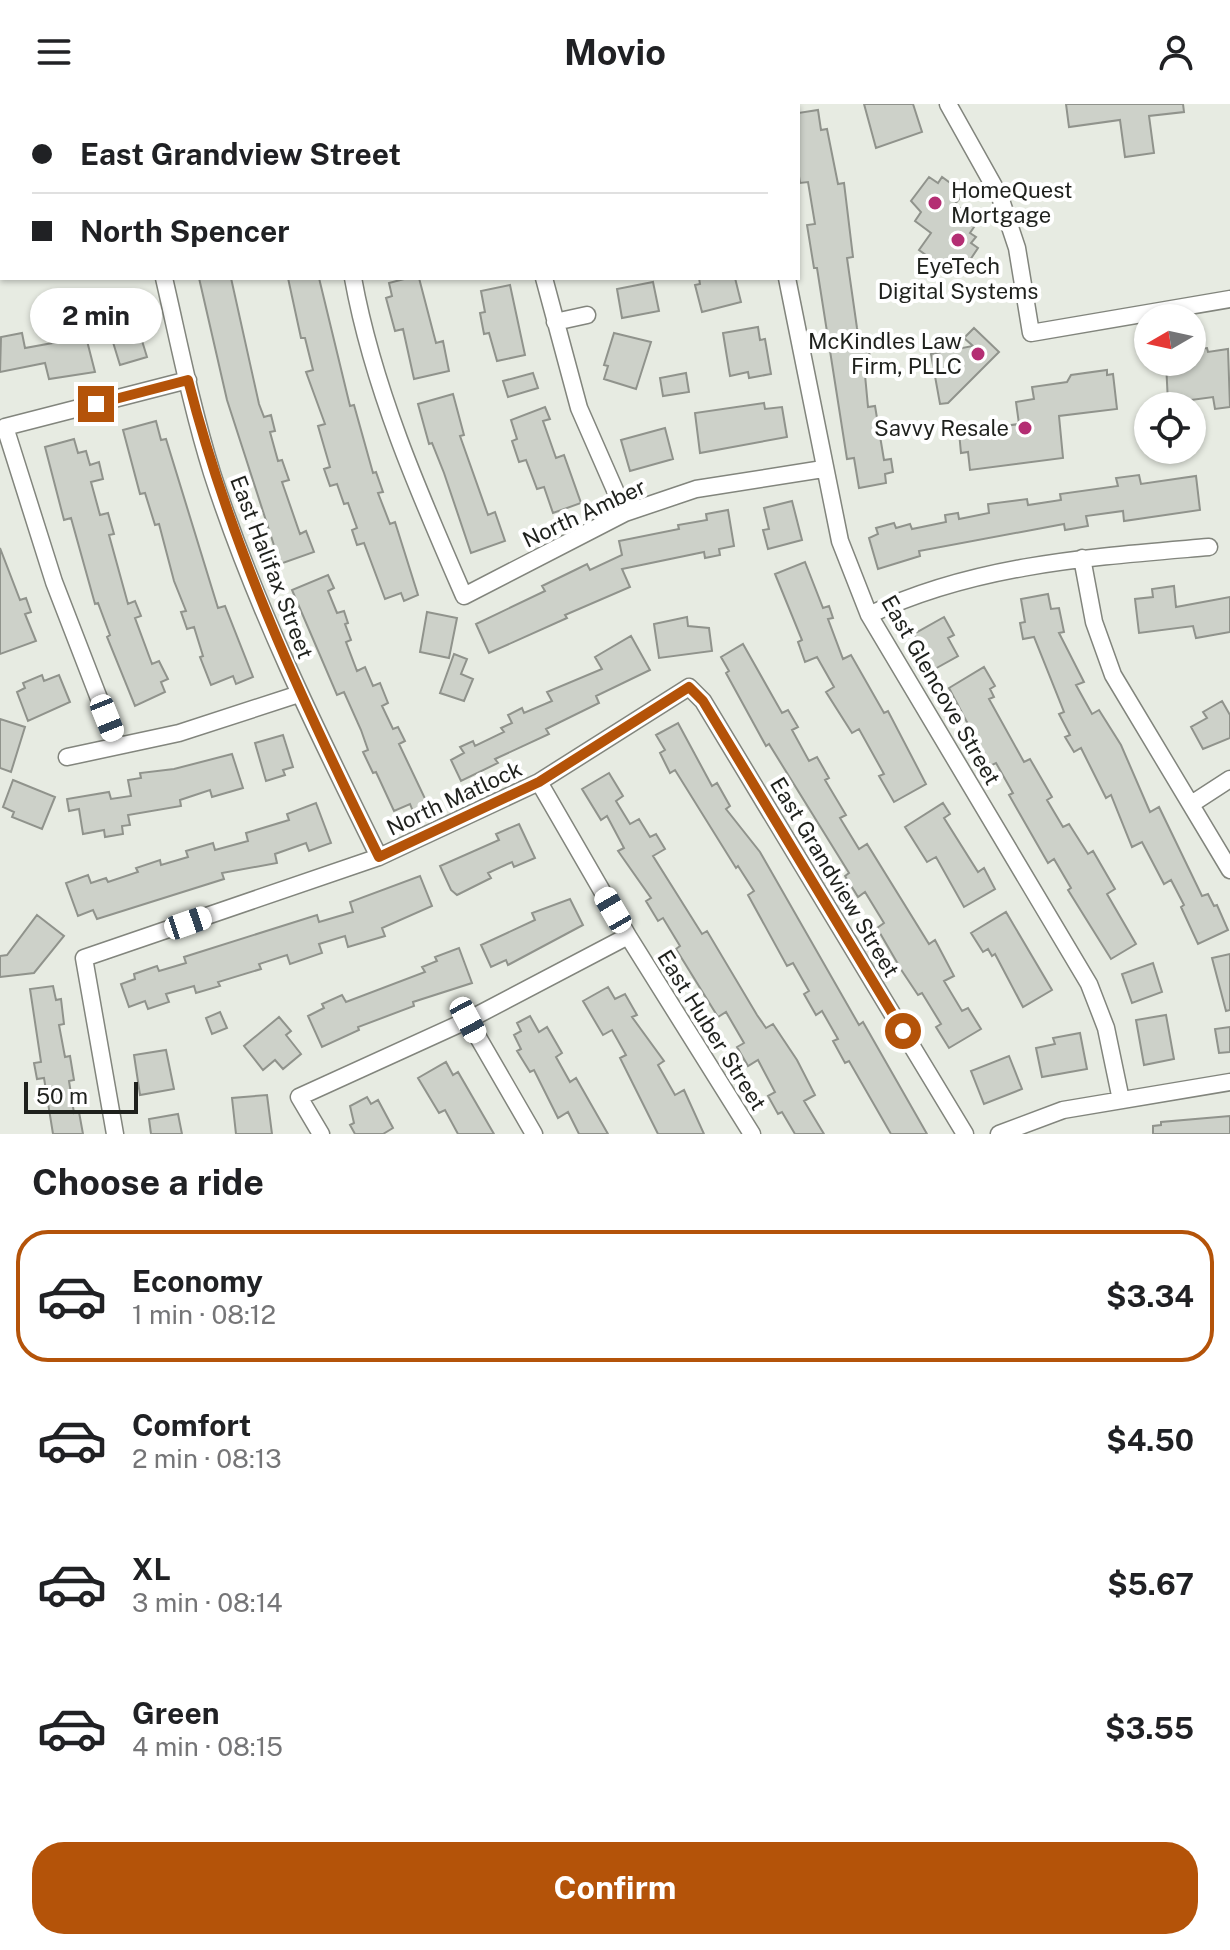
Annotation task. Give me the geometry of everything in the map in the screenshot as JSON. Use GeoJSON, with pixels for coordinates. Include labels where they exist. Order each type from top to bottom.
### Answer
{"type":"FeatureCollection","features":[{"type":"Feature","properties":{"kind":"street"},"geometry":{"type":"LineString","coordinates":[[948,104],[1005,211],[1017,248],[1031,333],[1230,299]]}},
{"type":"Feature","properties":{"kind":"street","name":"East Halifax Street"},"geometry":{"type":"LineString","coordinates":[[164,280],[212,472],[256,591],[299,694],[379,857]]}},
{"type":"Feature","properties":{"kind":"street","name":"North Amber"},"geometry":{"type":"LineString","coordinates":[[354,280],[382,387],[413,477],[464,596],[625,513],[696,489],[823,469]]}},
{"type":"Feature","properties":{"kind":"street"},"geometry":{"type":"LineString","coordinates":[[544,280],[579,408],[625,513]]}},
{"type":"Feature","properties":{"kind":"street","name":"East Glencove Street"},"geometry":{"type":"LineString","coordinates":[[787,280],[823,469],[840,541],[869,615],[1089,984],[1106,1028],[1121,1100]]}},
{"type":"Feature","properties":{"kind":"street"},"geometry":{"type":"LineString","coordinates":[[555,322],[587,315]]}},
{"type":"Feature","properties":{"kind":"street"},"geometry":{"type":"LineString","coordinates":[[117,745],[54,582],[5,427],[188,380]]}},
{"type":"Feature","properties":{"kind":"street"},"geometry":{"type":"LineString","coordinates":[[869,615],[913,594],[975,576],[1082,558],[1209,547]]}},
{"type":"Feature","properties":{"kind":"street"},"geometry":{"type":"LineString","coordinates":[[1082,558],[1094,622],[1113,675],[1193,803],[1230,870]]}},
{"type":"Feature","properties":{"kind":"street","name":"North Matlock"},"geometry":{"type":"LineString","coordinates":[[115,1134],[84,958],[379,857],[539,782],[689,687]]}},
{"type":"Feature","properties":{"kind":"street","name":"East Grandview Street"},"geometry":{"type":"LineString","coordinates":[[689,687],[703,701],[965,1134]]}},
{"type":"Feature","properties":{"kind":"street"},"geometry":{"type":"LineString","coordinates":[[67,757],[179,733],[299,694]]}},
{"type":"Feature","properties":{"kind":"street"},"geometry":{"type":"LineString","coordinates":[[1193,803],[1230,779]]}},
{"type":"Feature","properties":{"kind":"street","name":"East Huber Street"},"geometry":{"type":"LineString","coordinates":[[539,782],[628,936],[752,1134]]}},
{"type":"Feature","properties":{"kind":"street"},"geometry":{"type":"LineString","coordinates":[[321,1134],[299,1097],[468,1020],[628,936]]}},
{"type":"Feature","properties":{"kind":"street"},"geometry":{"type":"LineString","coordinates":[[468,1020],[534,1134]]}},
{"type":"Feature","properties":{"kind":"street"},"geometry":{"type":"LineString","coordinates":[[999,1134],[1063,1110],[1230,1082]]}},
{"type":"Feature","properties":{"kind":"building"},"geometry":{"type":"Polygon","coordinates":[[[864,104],[913,104],[922,132],[876,148],[864,104]]]}},
{"type":"Feature","properties":{"kind":"building"},"geometry":{"type":"Polygon","coordinates":[[[1066,104],[1183,104],[1184,112],[1149,116],[1154,153],[1125,157],[1120,120],[1069,127],[1066,104]]]}},
{"type":"Feature","properties":{"kind":"building"},"geometry":{"type":"Polygon","coordinates":[[[818,110],[821,130],[827,129],[838,184],[844,183],[853,257],[847,258],[857,328],[860,341],[867,340],[871,363],[864,364],[868,407],[875,406],[884,460],[891,459],[893,472],[885,474],[886,483],[859,488],[854,458],[847,459],[817,268],[814,268],[807,225],[815,224],[808,182],[800,183],[800,113],[818,110]]]}},
{"type":"Feature","properties":{"kind":"building"},"geometry":{"type":"Polygon","coordinates":[[[929,177],[938,183],[942,177],[964,193],[955,204],[964,211],[962,215],[976,224],[970,233],[976,237],[971,243],[978,248],[968,263],[960,259],[955,266],[950,262],[945,269],[919,250],[931,233],[915,221],[921,212],[911,201],[929,177]]]}},
{"type":"Feature","properties":{"kind":"building"},"geometry":{"type":"Polygon","coordinates":[[[199,280],[231,280],[259,404],[264,417],[271,415],[275,431],[270,432],[278,461],[282,460],[289,480],[282,482],[300,534],[306,531],[314,552],[280,564],[227,400],[199,280]]]}},
{"type":"Feature","properties":{"kind":"building"},"geometry":{"type":"Polygon","coordinates":[[[288,280],[319,280],[350,406],[354,405],[373,473],[376,472],[383,492],[378,493],[390,524],[395,522],[418,595],[404,601],[401,593],[385,599],[364,543],[357,545],[352,530],[357,528],[348,503],[344,504],[337,484],[330,486],[324,469],[330,467],[318,426],[325,424],[306,372],[313,370],[305,338],[301,338],[288,280]]]}},
{"type":"Feature","properties":{"kind":"building"},"geometry":{"type":"Polygon","coordinates":[[[420,280],[436,343],[443,341],[449,371],[414,379],[403,329],[395,331],[386,298],[392,296],[389,283],[420,280]]]}},
{"type":"Feature","properties":{"kind":"building"},"geometry":{"type":"Polygon","coordinates":[[[699,280],[736,280],[741,302],[702,312],[695,285],[700,284],[699,280]]]}},
{"type":"Feature","properties":{"kind":"building"},"geometry":{"type":"Polygon","coordinates":[[[653,282],[659,311],[622,318],[617,289],[653,282]]]}},
{"type":"Feature","properties":{"kind":"building"},"geometry":{"type":"Polygon","coordinates":[[[510,285],[525,355],[497,361],[489,333],[484,334],[480,313],[485,312],[481,291],[510,285]]]}},
{"type":"Feature","properties":{"kind":"building"},"geometry":{"type":"Polygon","coordinates":[[[135,318],[147,357],[120,365],[108,326],[135,318]]]}},
{"type":"Feature","properties":{"kind":"building"},"geometry":{"type":"Polygon","coordinates":[[[758,327],[760,340],[765,339],[771,374],[749,378],[748,372],[730,376],[723,333],[758,327]]]}},
{"type":"Feature","properties":{"kind":"building"},"geometry":{"type":"Polygon","coordinates":[[[974,328],[999,352],[948,403],[940,404],[931,354],[973,346],[964,338],[974,328]]]}},
{"type":"Feature","properties":{"kind":"building"},"geometry":{"type":"Polygon","coordinates":[[[22,333],[25,348],[86,337],[95,372],[49,379],[45,363],[0,372],[1,337],[22,333]]]}},
{"type":"Feature","properties":{"kind":"building"},"geometry":{"type":"Polygon","coordinates":[[[614,333],[651,342],[636,389],[604,379],[608,366],[604,365],[614,333]]]}},
{"type":"Feature","properties":{"kind":"building"},"geometry":{"type":"Polygon","coordinates":[[[1206,348],[1208,352],[1228,349],[1230,407],[1215,409],[1213,397],[1206,398],[1206,392],[1167,392],[1167,376],[1206,376],[1206,348]]]}},
{"type":"Feature","properties":{"kind":"building","name":"Savvy Resale"},"geometry":{"type":"Polygon","coordinates":[[[1107,370],[1107,375],[1113,374],[1117,409],[1059,416],[1063,458],[970,470],[968,452],[961,453],[959,432],[1019,424],[1016,402],[1034,399],[1032,387],[1067,382],[1071,375],[1107,370]]]}},
{"type":"Feature","properties":{"kind":"building"},"geometry":{"type":"Polygon","coordinates":[[[533,373],[538,388],[508,397],[503,381],[533,373]]]}},
{"type":"Feature","properties":{"kind":"building"},"geometry":{"type":"Polygon","coordinates":[[[686,373],[689,392],[663,396],[660,378],[686,373]]]}},
{"type":"Feature","properties":{"kind":"building"},"geometry":{"type":"Polygon","coordinates":[[[453,394],[464,435],[460,436],[488,515],[495,512],[505,541],[471,553],[444,473],[432,443],[429,444],[418,404],[453,394]]]}},
{"type":"Feature","properties":{"kind":"building"},"geometry":{"type":"Polygon","coordinates":[[[764,403],[765,409],[782,407],[787,437],[700,453],[695,413],[764,403]]]}},
{"type":"Feature","properties":{"kind":"building"},"geometry":{"type":"Polygon","coordinates":[[[545,407],[550,419],[543,421],[556,458],[564,455],[581,503],[553,513],[544,487],[537,489],[526,460],[519,462],[512,441],[517,439],[511,420],[545,407]]]}},
{"type":"Feature","properties":{"kind":"building"},"geometry":{"type":"Polygon","coordinates":[[[156,421],[161,440],[166,439],[218,608],[225,606],[253,677],[236,684],[233,676],[211,685],[200,657],[203,656],[194,627],[187,629],[181,612],[186,611],[174,581],[159,524],[155,525],[145,493],[140,494],[123,430],[156,421]]]}},
{"type":"Feature","properties":{"kind":"building"},"geometry":{"type":"Polygon","coordinates":[[[665,428],[673,459],[630,471],[621,440],[665,428]]]}},
{"type":"Feature","properties":{"kind":"building"},"geometry":{"type":"Polygon","coordinates":[[[74,439],[78,453],[86,451],[90,465],[99,462],[103,479],[91,482],[100,515],[108,513],[114,534],[109,535],[128,604],[135,601],[141,616],[135,618],[152,664],[159,661],[168,679],[161,682],[165,692],[135,706],[107,637],[110,635],[98,603],[95,604],[71,518],[64,520],[45,447],[74,439]]]}},
{"type":"Feature","properties":{"kind":"building"},"geometry":{"type":"Polygon","coordinates":[[[1139,475],[1141,484],[1196,476],[1200,510],[1124,521],[1123,511],[1086,516],[1088,526],[1065,530],[1064,524],[919,551],[920,556],[878,569],[869,538],[878,534],[876,528],[894,523],[896,528],[910,524],[912,529],[946,522],[945,515],[958,513],[959,519],[989,513],[988,504],[1027,499],[1028,505],[1061,500],[1060,494],[1118,486],[1116,478],[1139,475]]]}},
{"type":"Feature","properties":{"kind":"building"},"geometry":{"type":"Polygon","coordinates":[[[792,501],[802,540],[768,549],[763,530],[769,529],[764,508],[792,501]]]}},
{"type":"Feature","properties":{"kind":"building"},"geometry":{"type":"Polygon","coordinates":[[[728,510],[734,546],[719,549],[720,555],[705,558],[704,552],[622,569],[630,587],[489,653],[476,624],[545,591],[542,586],[587,564],[590,570],[622,555],[619,541],[679,529],[678,525],[707,520],[706,514],[728,510]]]}},
{"type":"Feature","properties":{"kind":"building"},"geometry":{"type":"Polygon","coordinates":[[[0,548],[20,600],[26,598],[31,612],[25,614],[36,641],[0,654],[0,548]]]}},
{"type":"Feature","properties":{"kind":"building"},"geometry":{"type":"Polygon","coordinates":[[[805,562],[823,608],[829,606],[833,618],[828,619],[843,659],[851,655],[884,713],[888,711],[926,784],[894,802],[879,776],[884,774],[859,729],[852,733],[826,692],[834,687],[817,657],[805,662],[798,642],[802,640],[775,574],[805,562]]]}},
{"type":"Feature","properties":{"kind":"building"},"geometry":{"type":"Polygon","coordinates":[[[328,575],[334,588],[328,591],[337,613],[344,611],[348,623],[345,624],[351,640],[346,642],[357,671],[365,667],[373,686],[380,683],[388,703],[382,706],[393,729],[398,727],[405,741],[399,744],[429,807],[414,814],[410,804],[394,811],[376,772],[373,773],[363,752],[368,750],[361,730],[344,692],[337,695],[292,590],[328,575]]]}},
{"type":"Feature","properties":{"kind":"building"},"geometry":{"type":"Polygon","coordinates":[[[1174,586],[1176,607],[1230,597],[1230,632],[1196,638],[1193,626],[1139,633],[1135,599],[1153,597],[1152,589],[1174,586]]]}},
{"type":"Feature","properties":{"kind":"building"},"geometry":{"type":"Polygon","coordinates":[[[1048,594],[1051,609],[1059,608],[1064,632],[1059,633],[1084,682],[1076,685],[1092,714],[1099,710],[1121,745],[1150,812],[1159,807],[1202,896],[1208,894],[1214,906],[1217,905],[1228,930],[1198,944],[1171,880],[1164,884],[1142,842],[1132,847],[1111,795],[1106,798],[1081,748],[1074,752],[1065,737],[1070,735],[1059,714],[1064,712],[1034,637],[1023,639],[1020,623],[1025,622],[1021,599],[1048,594]]]}},
{"type":"Feature","properties":{"kind":"building"},"geometry":{"type":"Polygon","coordinates":[[[427,612],[457,618],[449,658],[420,652],[427,612]]]}},
{"type":"Feature","properties":{"kind":"building"},"geometry":{"type":"Polygon","coordinates":[[[687,617],[688,626],[709,628],[712,651],[659,658],[654,624],[687,617]]]}},
{"type":"Feature","properties":{"kind":"building"},"geometry":{"type":"Polygon","coordinates":[[[944,617],[954,635],[948,638],[958,656],[933,670],[914,634],[944,617]]]}},
{"type":"Feature","properties":{"kind":"building"},"geometry":{"type":"Polygon","coordinates":[[[631,636],[650,670],[596,696],[599,703],[546,729],[549,734],[495,759],[498,763],[461,781],[451,760],[464,753],[460,747],[473,741],[475,746],[504,732],[501,728],[512,723],[508,715],[522,708],[524,713],[552,701],[547,692],[602,669],[595,657],[631,636]]]}},
{"type":"Feature","properties":{"kind":"building"},"geometry":{"type":"Polygon","coordinates":[[[743,644],[782,713],[788,710],[798,727],[792,730],[809,761],[817,757],[829,778],[825,780],[846,815],[840,818],[859,849],[867,844],[929,944],[935,940],[954,976],[944,981],[962,1011],[968,1008],[981,1029],[949,1048],[936,1027],[941,1024],[922,993],[918,995],[902,971],[877,928],[884,923],[865,892],[858,897],[845,876],[849,873],[769,744],[766,746],[726,673],[729,671],[721,657],[743,644]]]}},
{"type":"Feature","properties":{"kind":"building"},"geometry":{"type":"Polygon","coordinates":[[[454,654],[467,659],[461,674],[473,679],[464,701],[440,693],[454,654]]]}},
{"type":"Feature","properties":{"kind":"building"},"geometry":{"type":"Polygon","coordinates":[[[984,667],[995,686],[990,689],[994,697],[989,699],[1024,762],[1030,759],[1052,797],[1047,800],[1063,827],[1069,824],[1088,854],[1093,851],[1115,889],[1107,894],[1136,944],[1111,959],[1068,890],[1071,888],[1054,859],[1048,863],[1009,795],[1013,793],[996,763],[990,766],[949,688],[984,667]]]}},
{"type":"Feature","properties":{"kind":"building"},"geometry":{"type":"Polygon","coordinates":[[[42,675],[44,681],[59,675],[70,702],[28,721],[17,692],[25,688],[23,683],[42,675]]]}},
{"type":"Feature","properties":{"kind":"building"},"geometry":{"type":"Polygon","coordinates":[[[1222,701],[1230,715],[1230,738],[1203,749],[1191,727],[1207,718],[1203,712],[1222,701]]]}},
{"type":"Feature","properties":{"kind":"building"},"geometry":{"type":"Polygon","coordinates":[[[0,719],[25,727],[11,772],[0,768],[0,719]]]}},
{"type":"Feature","properties":{"kind":"building"},"geometry":{"type":"Polygon","coordinates":[[[678,723],[712,786],[717,783],[730,806],[726,809],[760,852],[859,1025],[863,1022],[927,1134],[891,1134],[849,1061],[845,1063],[833,1041],[838,1039],[822,1011],[816,1015],[804,994],[809,991],[793,963],[787,966],[748,895],[754,891],[738,866],[736,868],[675,770],[670,773],[660,753],[665,750],[656,735],[678,723]]]}},
{"type":"Feature","properties":{"kind":"building"},"geometry":{"type":"Polygon","coordinates":[[[283,735],[293,767],[283,770],[285,775],[266,781],[255,743],[283,735]]]}},
{"type":"Feature","properties":{"kind":"building"},"geometry":{"type":"Polygon","coordinates":[[[232,754],[243,788],[212,797],[210,790],[180,800],[181,806],[128,815],[130,825],[122,826],[123,834],[105,837],[104,830],[83,834],[79,809],[69,811],[67,799],[109,792],[111,799],[131,796],[128,780],[141,778],[140,773],[174,769],[232,754]]]}},
{"type":"Feature","properties":{"kind":"building"},"geometry":{"type":"Polygon","coordinates":[[[609,773],[623,796],[616,801],[630,824],[639,819],[650,837],[656,834],[665,849],[653,856],[702,934],[707,931],[766,1028],[773,1024],[797,1060],[815,1095],[804,1101],[824,1134],[795,1134],[782,1112],[778,1114],[768,1096],[775,1092],[758,1060],[748,1066],[737,1047],[744,1043],[726,1012],[718,1017],[676,949],[680,946],[663,918],[658,921],[646,901],[651,898],[618,851],[624,848],[607,816],[601,820],[582,789],[609,773]]]}},
{"type":"Feature","properties":{"kind":"building"},"geometry":{"type":"Polygon","coordinates":[[[13,780],[55,797],[42,829],[12,817],[14,812],[3,807],[13,780]]]}},
{"type":"Feature","properties":{"kind":"building"},"geometry":{"type":"Polygon","coordinates":[[[316,803],[331,843],[309,851],[306,843],[275,854],[277,863],[222,873],[224,879],[97,919],[93,910],[78,916],[66,883],[88,875],[91,883],[106,878],[108,882],[138,872],[136,868],[160,860],[161,865],[188,857],[186,851],[213,843],[215,850],[248,841],[246,833],[289,820],[287,814],[316,803]]]}},
{"type":"Feature","properties":{"kind":"building"},"geometry":{"type":"Polygon","coordinates":[[[943,803],[950,814],[944,818],[978,872],[984,868],[995,889],[964,907],[936,857],[927,862],[905,827],[943,803]]]}},
{"type":"Feature","properties":{"kind":"building"},"geometry":{"type":"Polygon","coordinates":[[[519,824],[535,858],[514,867],[512,862],[488,873],[491,878],[457,895],[451,890],[440,866],[499,840],[496,834],[519,824]]]}},
{"type":"Feature","properties":{"kind":"building"},"geometry":{"type":"Polygon","coordinates":[[[420,876],[432,906],[382,928],[385,936],[348,947],[345,936],[319,944],[322,953],[290,964],[287,955],[259,964],[261,969],[218,982],[220,986],[196,993],[194,986],[166,994],[169,1002],[148,1009],[145,1001],[129,1007],[121,984],[135,979],[134,974],[157,966],[159,971],[186,963],[184,957],[317,915],[319,922],[353,912],[350,902],[420,876]]]}},
{"type":"Feature","properties":{"kind":"building"},"geometry":{"type":"Polygon","coordinates":[[[570,899],[583,925],[508,965],[506,960],[491,967],[481,945],[535,920],[532,913],[570,899]]]}},
{"type":"Feature","properties":{"kind":"building"},"geometry":{"type":"Polygon","coordinates":[[[1006,912],[1052,990],[1023,1007],[995,954],[992,956],[988,949],[983,952],[971,933],[1006,912]]]}},
{"type":"Feature","properties":{"kind":"building"},"geometry":{"type":"Polygon","coordinates":[[[37,915],[64,936],[34,973],[0,977],[0,956],[7,955],[37,915]]]}},
{"type":"Feature","properties":{"kind":"building"},"geometry":{"type":"Polygon","coordinates":[[[459,948],[472,983],[413,1002],[414,1006],[358,1027],[359,1030],[322,1047],[308,1016],[324,1008],[322,1004],[342,995],[346,1002],[425,972],[422,967],[437,961],[435,957],[459,948]]]}},
{"type":"Feature","properties":{"kind":"building"},"geometry":{"type":"Polygon","coordinates":[[[1230,954],[1230,1010],[1226,1011],[1212,958],[1230,954]]]}},
{"type":"Feature","properties":{"kind":"building"},"geometry":{"type":"Polygon","coordinates":[[[1153,963],[1162,992],[1132,1003],[1122,974],[1153,963]]]}},
{"type":"Feature","properties":{"kind":"building"},"geometry":{"type":"Polygon","coordinates":[[[53,986],[56,1000],[61,999],[64,1024],[59,1025],[65,1057],[70,1056],[74,1080],[69,1081],[74,1113],[79,1112],[83,1134],[53,1134],[44,1078],[37,1079],[34,1063],[41,1062],[30,989],[53,986]]]}},
{"type":"Feature","properties":{"kind":"building"},"geometry":{"type":"Polygon","coordinates":[[[608,987],[615,999],[625,994],[637,1015],[632,1017],[664,1061],[658,1065],[675,1095],[684,1090],[704,1134],[658,1134],[620,1058],[626,1055],[612,1030],[603,1035],[583,1001],[608,987]]]}},
{"type":"Feature","properties":{"kind":"building"},"geometry":{"type":"Polygon","coordinates":[[[220,1012],[227,1028],[212,1034],[206,1018],[220,1012]]]}},
{"type":"Feature","properties":{"kind":"building"},"geometry":{"type":"Polygon","coordinates":[[[1166,1015],[1174,1059],[1144,1065],[1136,1020],[1166,1015]]]}},
{"type":"Feature","properties":{"kind":"building"},"geometry":{"type":"Polygon","coordinates":[[[530,1016],[539,1032],[547,1027],[562,1053],[556,1057],[570,1082],[576,1078],[608,1134],[579,1134],[568,1112],[558,1118],[534,1070],[530,1072],[517,1051],[521,1049],[514,1035],[521,1031],[517,1023],[530,1016]]]}},
{"type":"Feature","properties":{"kind":"building"},"geometry":{"type":"Polygon","coordinates":[[[279,1017],[291,1031],[286,1035],[301,1054],[283,1069],[275,1060],[263,1070],[244,1046],[279,1017]]]}},
{"type":"Feature","properties":{"kind":"building"},"geometry":{"type":"Polygon","coordinates":[[[1230,1027],[1230,1052],[1219,1053],[1215,1029],[1230,1027]]]}},
{"type":"Feature","properties":{"kind":"building"},"geometry":{"type":"Polygon","coordinates":[[[1080,1033],[1087,1069],[1042,1077],[1036,1048],[1055,1044],[1053,1038],[1080,1033]]]}},
{"type":"Feature","properties":{"kind":"building"},"geometry":{"type":"Polygon","coordinates":[[[166,1050],[174,1089],[140,1095],[134,1055],[166,1050]]]}},
{"type":"Feature","properties":{"kind":"building"},"geometry":{"type":"Polygon","coordinates":[[[1009,1056],[1022,1089],[984,1104],[971,1071],[1009,1056]]]}},
{"type":"Feature","properties":{"kind":"building"},"geometry":{"type":"Polygon","coordinates":[[[446,1062],[453,1075],[458,1072],[494,1134],[458,1134],[445,1110],[439,1113],[418,1078],[446,1062]]]}},
{"type":"Feature","properties":{"kind":"building"},"geometry":{"type":"Polygon","coordinates":[[[267,1095],[272,1134],[236,1134],[232,1098],[267,1095]]]}},
{"type":"Feature","properties":{"kind":"building"},"geometry":{"type":"Polygon","coordinates":[[[367,1097],[371,1104],[378,1100],[393,1128],[383,1134],[355,1134],[350,1125],[354,1123],[350,1106],[367,1097]]]}},
{"type":"Feature","properties":{"kind":"building"},"geometry":{"type":"Polygon","coordinates":[[[178,1114],[182,1134],[151,1134],[149,1119],[178,1114]]]}},
{"type":"Feature","properties":{"kind":"building"},"geometry":{"type":"Polygon","coordinates":[[[1230,1116],[1230,1134],[1153,1134],[1153,1126],[1161,1125],[1161,1122],[1230,1116]]]}},
{"type":"Feature","properties":{"kind":"place","name":"HomeQuest Mortgage"},"geometry":{"type":"Point","coordinates":[935,203]}},
{"type":"Feature","properties":{"kind":"place","name":"EyeTech Digital Systems"},"geometry":{"type":"Point","coordinates":[958,240]}},
{"type":"Feature","properties":{"kind":"place","name":"McKindles Law Firm, PLLC"},"geometry":{"type":"Point","coordinates":[978,354]}},
{"type":"Feature","properties":{"kind":"place","name":"Savvy Resale"},"geometry":{"type":"Point","coordinates":[1025,428]}},
{"type":"Feature","properties":{"kind":"route"},"geometry":{"type":"LineString","coordinates":[[96,404],[188,380],[212,472],[256,591],[299,694],[379,857],[539,782],[689,687],[703,701],[903,1031]]}}]}
